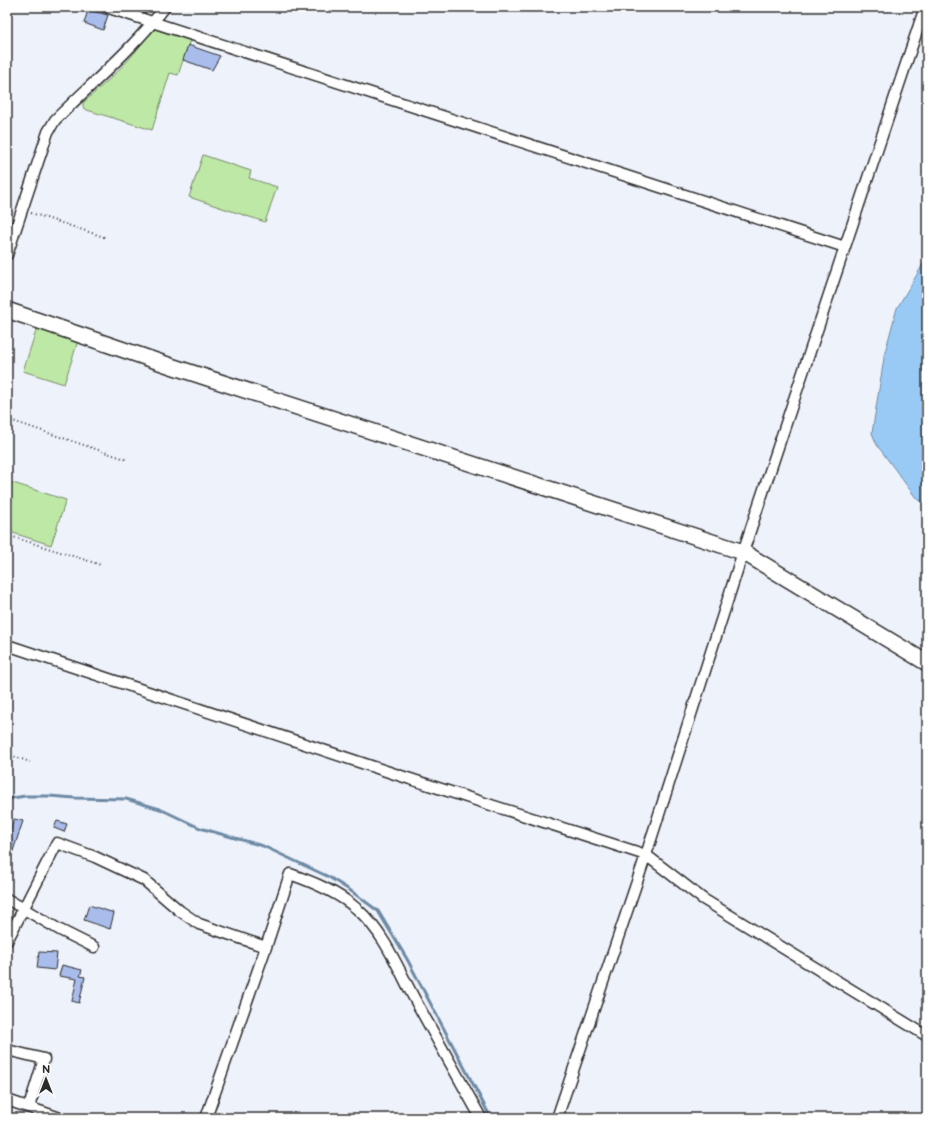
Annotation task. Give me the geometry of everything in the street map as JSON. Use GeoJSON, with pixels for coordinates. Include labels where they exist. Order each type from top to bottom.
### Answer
{"type":"FeatureCollection","features":[{"type":"Feature","properties":{"kind":"street"},"geometry":{"type":"LineString","coordinates":[[106,7],[845,247]]}},
{"type":"Feature","properties":{"kind":"street"},"geometry":{"type":"LineString","coordinates":[[7,255],[48,132],[55,120],[121,56],[165,7]]}},
{"type":"Feature","properties":{"kind":"street"},"geometry":{"type":"LineString","coordinates":[[557,1118],[646,856],[743,552],[924,7]]}},
{"type":"Feature","properties":{"kind":"street"},"geometry":{"type":"LineString","coordinates":[[7,310],[186,371],[743,552],[927,663]]}},
{"type":"Feature","properties":{"kind":"street"},"geometry":{"type":"LineString","coordinates":[[7,645],[646,856],[703,899],[927,1036]]}},
{"type":"Feature","properties":{"kind":"street"},"geometry":{"type":"LineString","coordinates":[[7,940],[57,843],[144,880],[180,911],[199,924],[266,947]]}},
{"type":"Feature","properties":{"kind":"street"},"geometry":{"type":"LineString","coordinates":[[206,1118],[290,874],[309,880],[342,897],[358,909],[373,926],[392,955],[481,1118]]}},
{"type":"Feature","properties":{"kind":"street"},"geometry":{"type":"LineString","coordinates":[[7,899],[22,909],[94,947]]}},
{"type":"Feature","properties":{"kind":"street"},"geometry":{"type":"LineString","coordinates":[[7,1050],[44,1059],[29,1107]]}},
{"type":"Feature","properties":{"kind":"street"},"geometry":{"type":"LineString","coordinates":[[7,1100],[60,1118]]}},
{"type":"Feature","properties":{"kind":"path"},"geometry":{"type":"LineString","coordinates":[[7,205],[107,238]]}},
{"type":"Feature","properties":{"kind":"path"},"geometry":{"type":"LineString","coordinates":[[7,419],[128,460]]}},
{"type":"Feature","properties":{"kind":"path"},"geometry":{"type":"LineString","coordinates":[[7,535],[101,565]]}},
{"type":"Feature","properties":{"kind":"path"},"geometry":{"type":"LineString","coordinates":[[7,754],[30,762]]}},
{"type":"Feature","properties":{"kind":"green space"},"geometry":{"type":"Polygon","coordinates":[[[152,28],[190,40],[178,75],[170,73],[152,130],[83,108],[83,103],[112,77],[129,59],[152,28]]]}},
{"type":"Feature","properties":{"kind":"green space"},"geometry":{"type":"Polygon","coordinates":[[[203,155],[251,171],[249,178],[277,187],[265,222],[189,197],[203,155]]]}},
{"type":"Feature","properties":{"kind":"green space"},"geometry":{"type":"Polygon","coordinates":[[[37,328],[78,341],[64,384],[23,371],[37,328]]]}},
{"type":"Feature","properties":{"kind":"green space"},"geometry":{"type":"Polygon","coordinates":[[[7,481],[66,500],[51,545],[7,531],[7,481]]]}},
{"type":"Feature","properties":{"kind":"water"},"geometry":{"type":"Polygon","coordinates":[[[925,261],[927,261],[927,505],[916,498],[877,445],[872,433],[885,352],[897,308],[925,261]]]}},
{"type":"Feature","properties":{"kind":"building"},"geometry":{"type":"Polygon","coordinates":[[[88,10],[108,15],[103,30],[84,23],[88,10]]]}},
{"type":"Feature","properties":{"kind":"building"},"geometry":{"type":"Polygon","coordinates":[[[188,45],[220,56],[212,70],[183,60],[188,45]]]}},
{"type":"Feature","properties":{"kind":"building"},"geometry":{"type":"Polygon","coordinates":[[[14,819],[23,821],[9,863],[7,863],[7,841],[14,819]]]}},
{"type":"Feature","properties":{"kind":"building"},"geometry":{"type":"Polygon","coordinates":[[[57,821],[67,824],[64,832],[54,828],[57,821]]]}},
{"type":"Feature","properties":{"kind":"building"},"geometry":{"type":"Polygon","coordinates":[[[89,905],[114,913],[110,929],[84,920],[89,905]]]}},
{"type":"Feature","properties":{"kind":"building"},"geometry":{"type":"Polygon","coordinates":[[[39,952],[57,953],[55,970],[37,968],[39,952]]]}},
{"type":"Feature","properties":{"kind":"building"},"geometry":{"type":"Polygon","coordinates":[[[62,965],[82,970],[80,976],[85,977],[79,1003],[72,1001],[77,979],[59,976],[62,965]]]}},
{"type":"Feature","properties":{"kind":"waterway"},"geometry":{"type":"LineString","coordinates":[[7,799],[25,796],[126,799],[160,809],[200,828],[263,846],[329,877],[351,891],[378,911],[407,959],[491,1118]]}}]}
